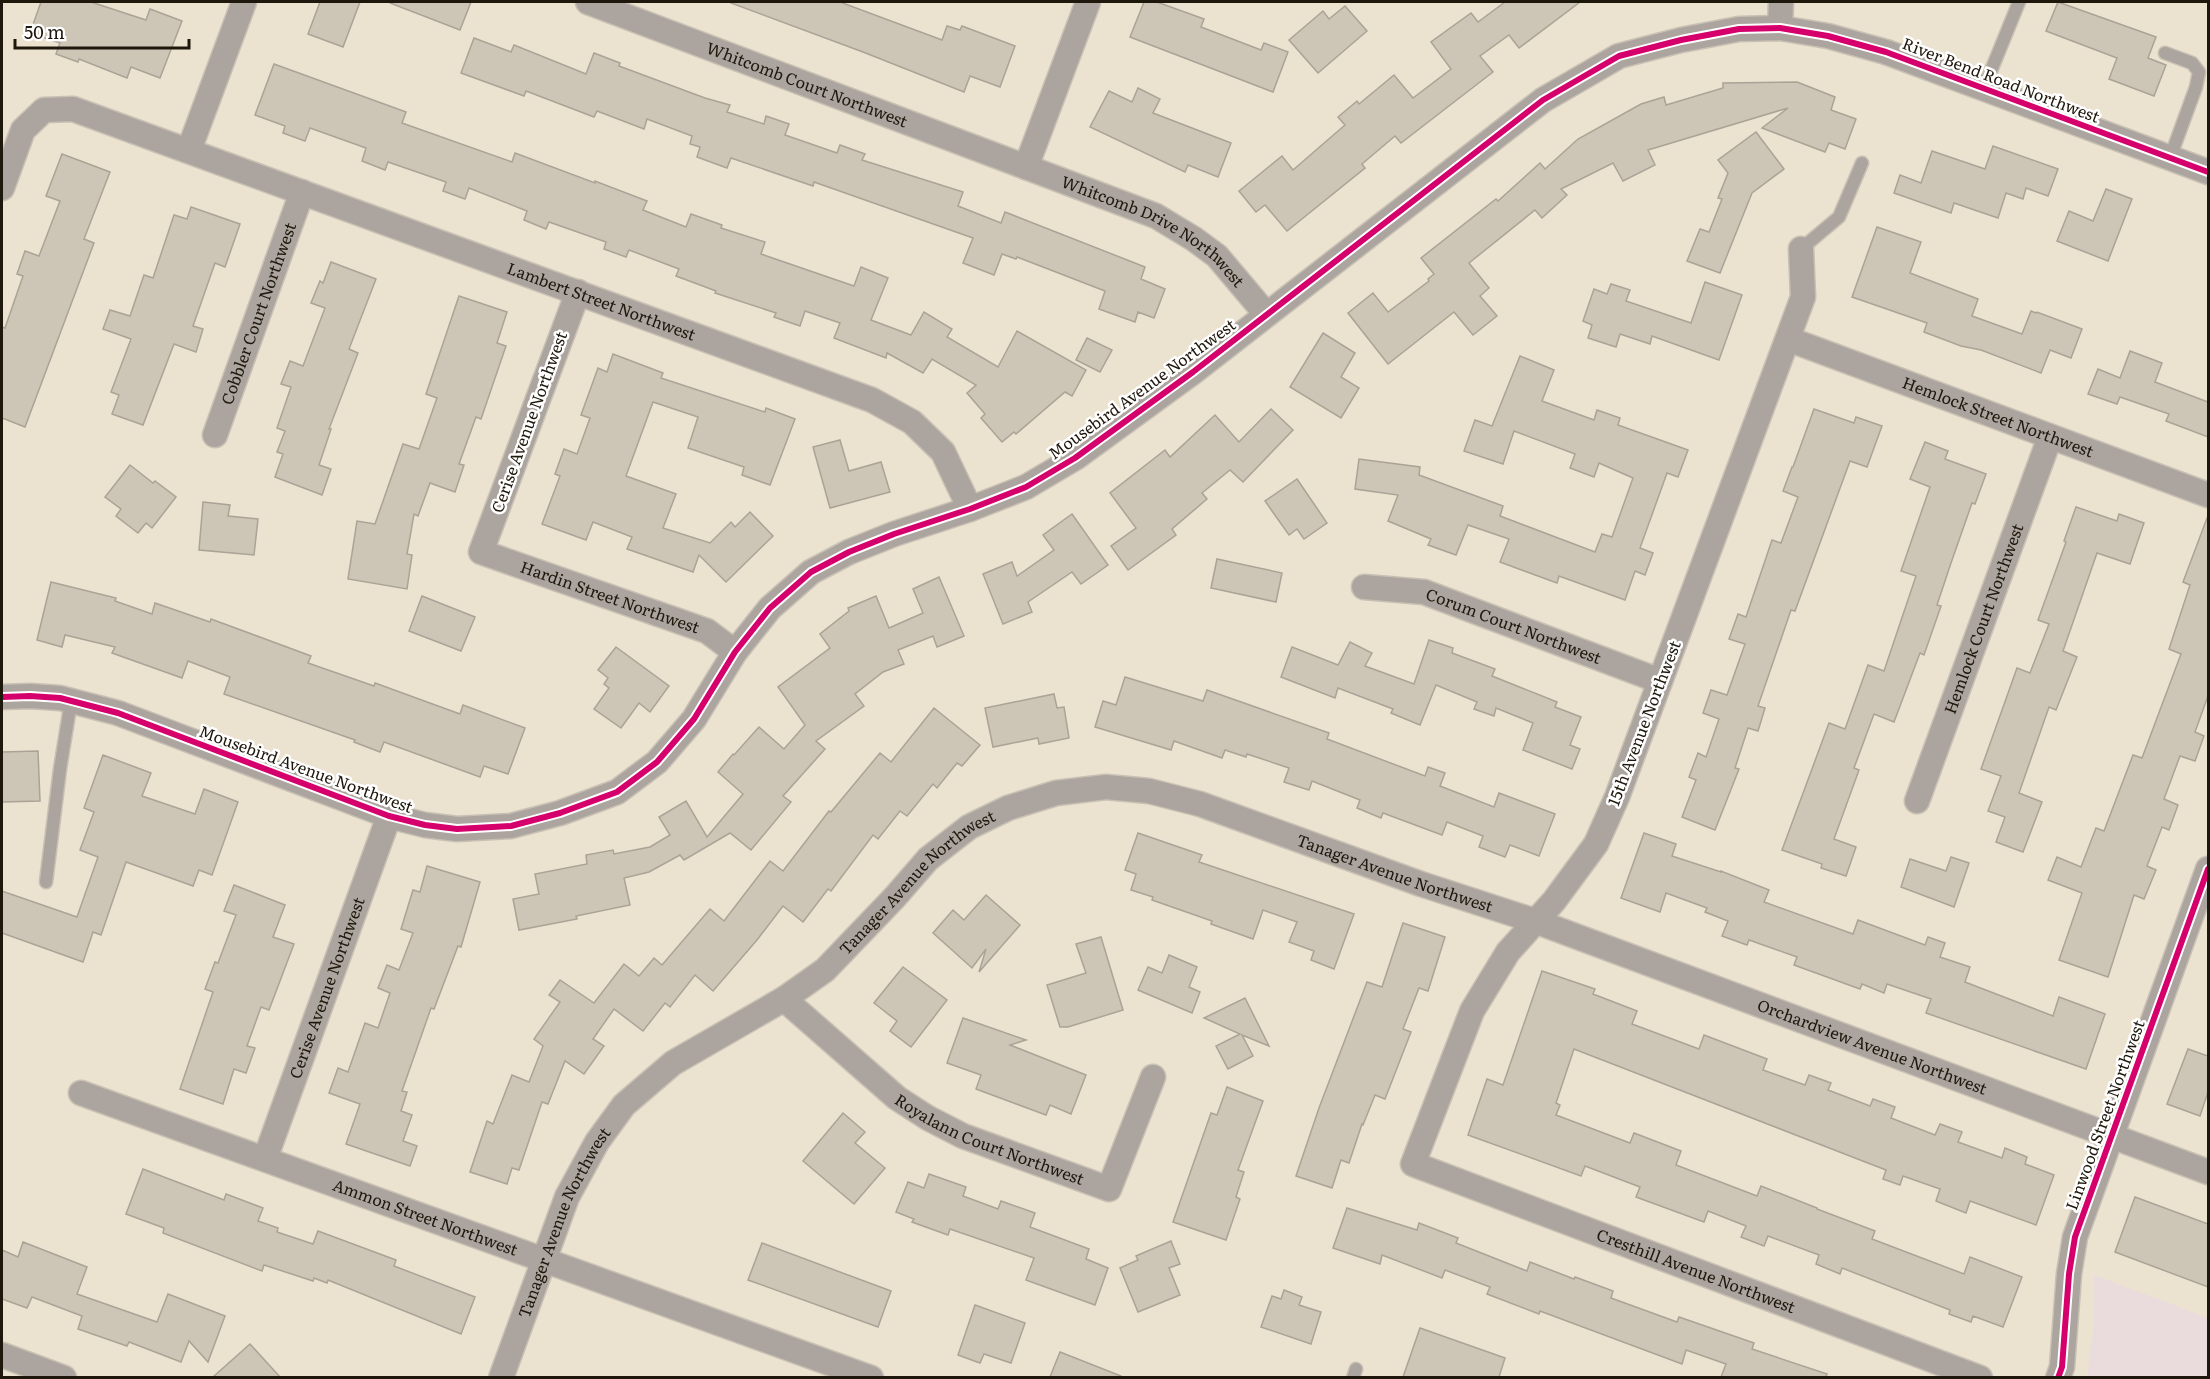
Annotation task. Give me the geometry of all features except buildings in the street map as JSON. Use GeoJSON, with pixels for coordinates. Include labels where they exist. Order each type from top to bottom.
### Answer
{"type":"FeatureCollection","features":[{"type":"Feature","properties":{"kind":"street"},"geometry":{"type":"LineString","coordinates":[[189,150],[244,2]]}},
{"type":"Feature","properties":{"kind":"street","name":"Whitcomb Court Northwest"},"geometry":{"type":"LineString","coordinates":[[588,2],[1026,167]]}},
{"type":"Feature","properties":{"kind":"street"},"geometry":{"type":"LineString","coordinates":[[1026,167],[1088,2]]}},
{"type":"Feature","properties":{"kind":"street"},"geometry":{"type":"LineString","coordinates":[[1780,28],[1781,2]]}},
{"type":"Feature","properties":{"kind":"street","name":"River Bend Road Northwest"},"geometry":{"type":"LineString","coordinates":[[1780,28],[1828,36],[1886,52],[2208,172]]}},
{"type":"Feature","properties":{"kind":"street","name":"Mousebird Avenue Northwest"},"geometry":{"type":"LineString","coordinates":[[2,697],[30,696],[71,701],[118,713],[389,816],[425,825],[457,829],[511,826],[560,813],[617,792],[657,762],[694,719],[735,652],[770,608],[811,572],[849,552],[894,534],[970,509],[1026,487],[1075,458],[1193,372],[1543,100],[1618,56],[1681,40],[1739,29],[1780,28]]}},
{"type":"Feature","properties":{"kind":"street","name":"Lambert Street Northwest"},"geometry":{"type":"LineString","coordinates":[[2,188],[23,130],[44,110],[73,108],[872,400],[912,422],[943,452],[970,509]]}},
{"type":"Feature","properties":{"kind":"street","name":"Whitcomb Drive Northwest"},"geometry":{"type":"LineString","coordinates":[[1026,167],[1156,216],[1194,239],[1217,256],[1266,314]]}},
{"type":"Feature","properties":{"kind":"street","name":"Cobbler Court Northwest"},"geometry":{"type":"LineString","coordinates":[[215,435],[302,192]]}},
{"type":"Feature","properties":{"kind":"street","name":"15th Avenue Northwest"},"geometry":{"type":"LineString","coordinates":[[1413,1164],[1472,1011],[1508,952],[1554,901],[1596,844],[1617,797],[1803,297],[1801,249]]}},
{"type":"Feature","properties":{"kind":"street","name":"Cerise Avenue Northwest"},"geometry":{"type":"LineString","coordinates":[[481,552],[578,292]]}},
{"type":"Feature","properties":{"kind":"street","name":"Hemlock Street Northwest"},"geometry":{"type":"LineString","coordinates":[[1788,339],[2208,495]]}},
{"type":"Feature","properties":{"kind":"street","name":"Hemlock Court Northwest"},"geometry":{"type":"LineString","coordinates":[[1917,801],[2050,437]]}},
{"type":"Feature","properties":{"kind":"street","name":"Hardin Street Northwest"},"geometry":{"type":"LineString","coordinates":[[481,552],[706,631],[735,652]]}},
{"type":"Feature","properties":{"kind":"street","name":"Corum Court Northwest"},"geometry":{"type":"LineString","coordinates":[[1364,587],[1424,592],[1660,681]]}},
{"type":"Feature","properties":{"kind":"street","name":"Tanager Avenue Northwest"},"geometry":{"type":"LineString","coordinates":[[501,1377],[567,1197],[597,1142],[624,1105],[673,1063],[784,999],[825,970],[888,905],[928,859],[969,827],[1008,808],[1056,793],[1106,787],[1149,791],[1200,804],[1421,884],[1536,921]]}},
{"type":"Feature","properties":{"kind":"street","name":"Cerise Avenue Northwest"},"geometry":{"type":"LineString","coordinates":[[264,1159],[389,816]]}},
{"type":"Feature","properties":{"kind":"street","name":"Linwood Street Northwest"},"geometry":{"type":"LineString","coordinates":[[2058,1377],[2062,1367],[2069,1274],[2075,1237],[2208,869]]}},
{"type":"Feature","properties":{"kind":"street","name":"Orchardview Avenue Northwest"},"geometry":{"type":"LineString","coordinates":[[1536,921],[2208,1172]]}},
{"type":"Feature","properties":{"kind":"street","name":"Royalann Court Northwest"},"geometry":{"type":"LineString","coordinates":[[784,999],[897,1098],[928,1118],[963,1136],[1109,1189],[1153,1077]]}},
{"type":"Feature","properties":{"kind":"street","name":"Ammon Street Northwest"},"geometry":{"type":"LineString","coordinates":[[81,1093],[871,1377]]}},
{"type":"Feature","properties":{"kind":"street","name":"Cresthill Avenue Northwest"},"geometry":{"type":"LineString","coordinates":[[1413,1164],[1980,1377]]}},
{"type":"Feature","properties":{"kind":"street"},"geometry":{"type":"LineString","coordinates":[[2,1355],[64,1377]]}},
{"type":"Feature","properties":{"kind":"lane"},"geometry":{"type":"LineString","coordinates":[[1984,88],[2019,2]]}},
{"type":"Feature","properties":{"kind":"lane"},"geometry":{"type":"LineString","coordinates":[[2165,53],[2192,63],[2199,72],[2196,87],[2170,158]]}},
{"type":"Feature","properties":{"kind":"lane"},"geometry":{"type":"LineString","coordinates":[[1801,249],[1839,217],[1862,163]]}},
{"type":"Feature","properties":{"kind":"lane"},"geometry":{"type":"LineString","coordinates":[[46,882],[71,701]]}},
{"type":"Feature","properties":{"kind":"shaded area"},"geometry":{"type":"Polygon","coordinates":[[[2094,1275],[2208,1318],[2208,1377],[2087,1377],[2094,1321],[2094,1275]]]}},
{"type":"Feature","properties":{"kind":"cycle path"},"geometry":{"type":"LineString","coordinates":[[2,697],[60,698],[118,713],[389,816],[425,825],[457,829],[511,826],[560,813],[617,792],[657,762],[694,719],[735,652],[770,608],[811,572],[849,552],[894,534],[970,509],[1026,487],[1075,458],[1193,372],[1543,100],[1619,56],[1681,40],[1739,29],[1780,28],[1828,36],[1886,52],[2208,172]]}},
{"type":"Feature","properties":{"kind":"cycle path"},"geometry":{"type":"LineString","coordinates":[[2058,1378],[2062,1367],[2069,1274],[2075,1237],[2208,869]]}}]}
